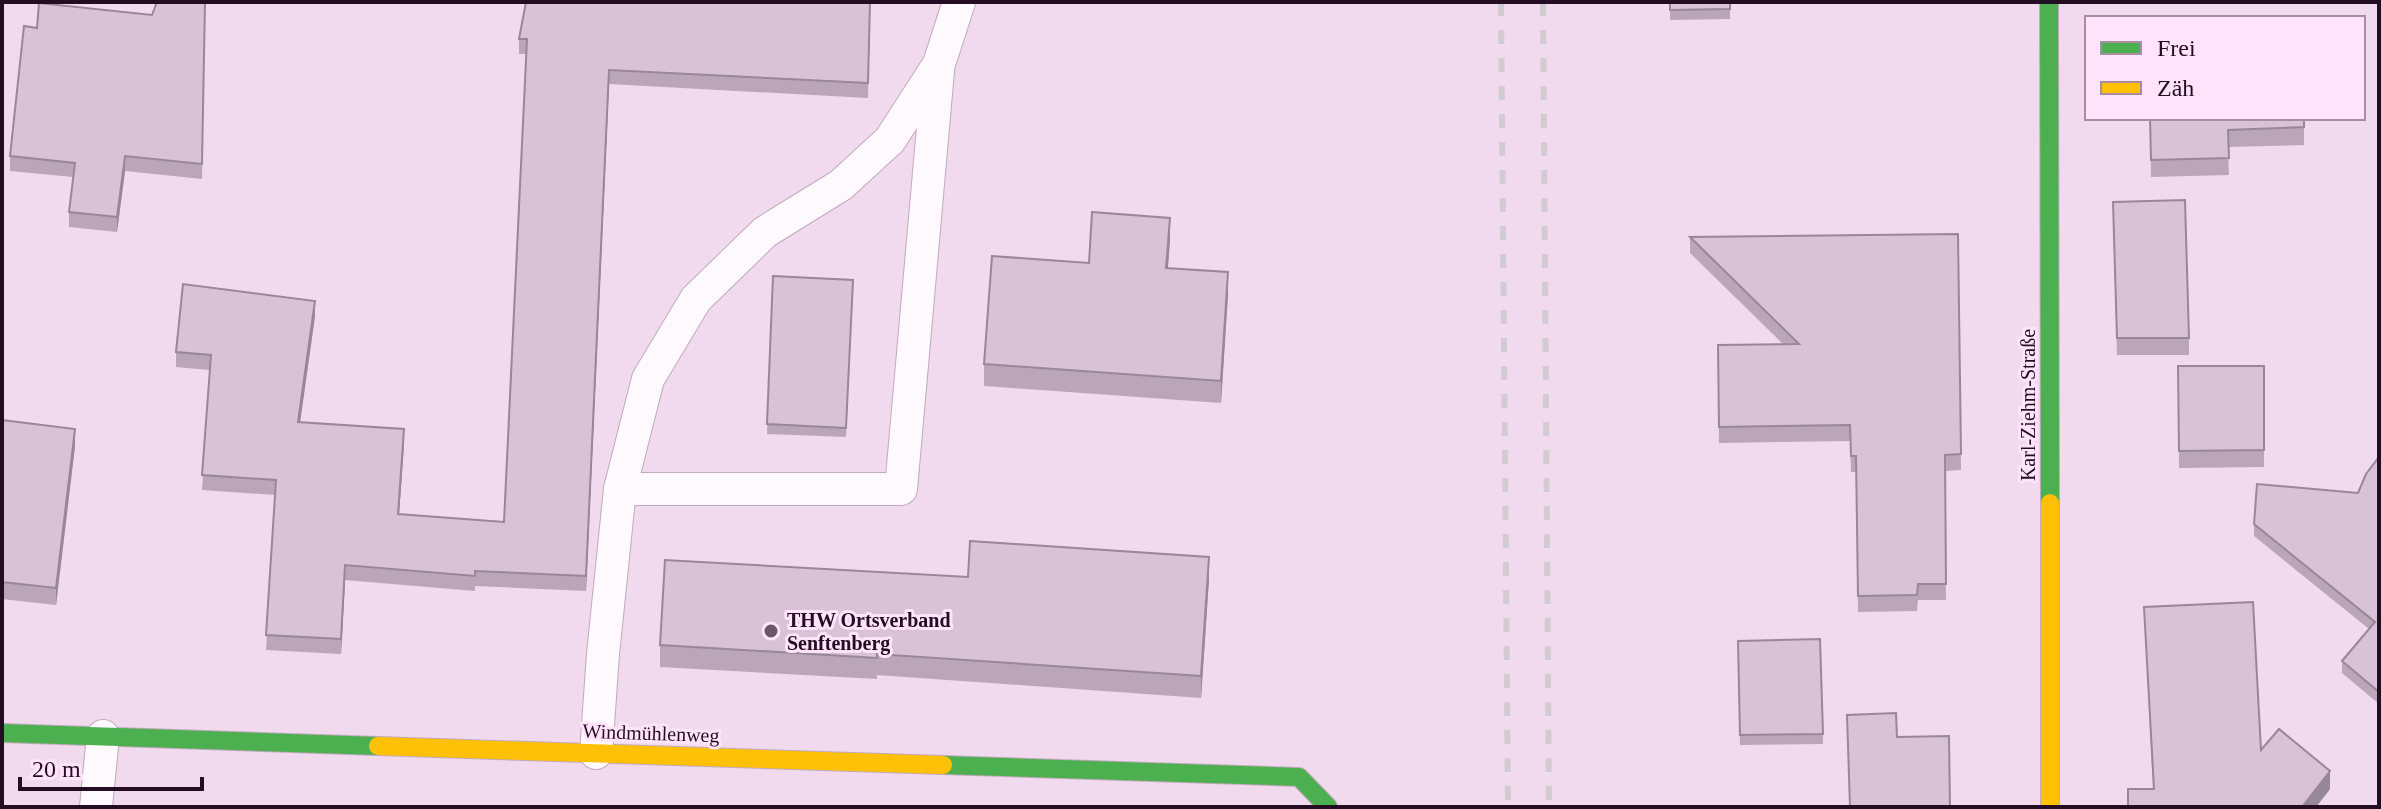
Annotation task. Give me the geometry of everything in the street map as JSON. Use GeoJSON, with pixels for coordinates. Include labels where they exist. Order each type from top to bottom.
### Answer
{"type":"FeatureCollection","features":[{"type":"Feature","properties":{"kind":"street","name":"Karl-Ziehm-Straße"},"geometry":{"type":"LineString","coordinates":[[2049,2],[2050,807]]}},
{"type":"Feature","properties":{"kind":"street","name":"Windmühlenweg"},"geometry":{"type":"LineString","coordinates":[[2,733],[1299,777],[1328,807]]}},
{"type":"Feature","properties":{"kind":"lane"},"geometry":{"type":"LineString","coordinates":[[620,489],[901,489],[939,64],[959,2]]}},
{"type":"Feature","properties":{"kind":"lane"},"geometry":{"type":"LineString","coordinates":[[596,753],[620,489],[648,379],[696,299],[765,232],[841,185],[890,140],[939,64]]}},
{"type":"Feature","properties":{"kind":"lane"},"geometry":{"type":"LineString","coordinates":[[96,807],[103,736]]}},
{"type":"Feature","properties":{"kind":"building"},"geometry":{"type":"Polygon","coordinates":[[[157,2],[205,2],[202,164],[125,156],[117,217],[69,212],[75,163],[10,156],[24,26],[37,28],[39,3],[152,15],[157,2]]]}},
{"type":"Feature","properties":{"kind":"building"},"geometry":{"type":"Polygon","coordinates":[[[526,2],[870,2],[868,83],[609,70],[586,576],[475,571],[475,576],[345,565],[341,639],[266,635],[276,480],[202,475],[211,355],[176,352],[183,284],[315,301],[298,422],[404,429],[398,514],[504,522],[527,39],[519,39],[526,2]]]}},
{"type":"Feature","properties":{"kind":"building"},"geometry":{"type":"Polygon","coordinates":[[[1670,2],[1730,2],[1730,9],[1670,10],[1670,2]]]}},
{"type":"Feature","properties":{"kind":"building"},"geometry":{"type":"Polygon","coordinates":[[[2150,120],[2304,120],[2304,127],[2228,130],[2229,158],[2151,160],[2150,120]]]}},
{"type":"Feature","properties":{"kind":"building"},"geometry":{"type":"Polygon","coordinates":[[[2185,200],[2189,338],[2117,338],[2113,202],[2185,200]]]}},
{"type":"Feature","properties":{"kind":"building"},"geometry":{"type":"Polygon","coordinates":[[[1092,212],[1170,218],[1166,268],[1228,272],[1221,381],[984,364],[992,256],[1089,263],[1092,212]]]}},
{"type":"Feature","properties":{"kind":"building"},"geometry":{"type":"Polygon","coordinates":[[[1958,234],[1961,454],[1945,455],[1946,584],[1918,584],[1917,595],[1858,596],[1856,456],[1851,456],[1850,425],[1719,427],[1718,345],[1799,344],[1690,237],[1958,234]]]}},
{"type":"Feature","properties":{"kind":"building"},"geometry":{"type":"Polygon","coordinates":[[[773,276],[853,280],[846,428],[767,424],[773,276]]]}},
{"type":"Feature","properties":{"kind":"building"},"geometry":{"type":"Polygon","coordinates":[[[2178,366],[2264,366],[2264,450],[2179,451],[2178,366]]]}},
{"type":"Feature","properties":{"kind":"building"},"geometry":{"type":"Polygon","coordinates":[[[2,420],[75,429],[56,588],[2,582],[2,420]]]}},
{"type":"Feature","properties":{"kind":"building"},"geometry":{"type":"Polygon","coordinates":[[[2379,457],[2379,692],[2342,661],[2375,622],[2254,524],[2257,484],[2358,493],[2366,474],[2379,457]]]}},
{"type":"Feature","properties":{"kind":"building"},"geometry":{"type":"Polygon","coordinates":[[[970,541],[1209,557],[1201,676],[877,654],[877,658],[660,645],[665,560],[968,577],[970,541]]]}},
{"type":"Feature","properties":{"kind":"building"},"geometry":{"type":"Polygon","coordinates":[[[2253,602],[2261,750],[2279,729],[2330,771],[2302,807],[2128,807],[2128,789],[2154,789],[2144,607],[2253,602]]]}},
{"type":"Feature","properties":{"kind":"building"},"geometry":{"type":"Polygon","coordinates":[[[1820,639],[1823,734],[1740,735],[1738,641],[1820,639]]]}},
{"type":"Feature","properties":{"kind":"building"},"geometry":{"type":"Polygon","coordinates":[[[1896,713],[1897,737],[1949,736],[1950,807],[1850,807],[1847,715],[1896,713]]]}},
{"type":"Feature","properties":{"kind":"railway"},"geometry":{"type":"LineString","coordinates":[[1501,2],[1508,807]]}},
{"type":"Feature","properties":{"kind":"railway"},"geometry":{"type":"LineString","coordinates":[[1543,2],[1549,807]]}},
{"type":"Feature","properties":{"kind":"traffic: fast"},"geometry":{"type":"LineString","coordinates":[[2049,2],[2050,503]]}},
{"type":"Feature","properties":{"kind":"traffic: fast"},"geometry":{"type":"LineString","coordinates":[[2,733],[378,746]]}},
{"type":"Feature","properties":{"kind":"traffic: fast"},"geometry":{"type":"LineString","coordinates":[[943,765],[1299,777],[1328,807]]}},
{"type":"Feature","properties":{"kind":"traffic: slow"},"geometry":{"type":"LineString","coordinates":[[2050,503],[2050,807]]}},
{"type":"Feature","properties":{"kind":"traffic: slow"},"geometry":{"type":"LineString","coordinates":[[378,746],[943,765]]}},
{"type":"Feature","properties":{"kind":"place","name":"THW Ortsverband Senftenberg"},"geometry":{"type":"Point","coordinates":[771,631]}}]}
